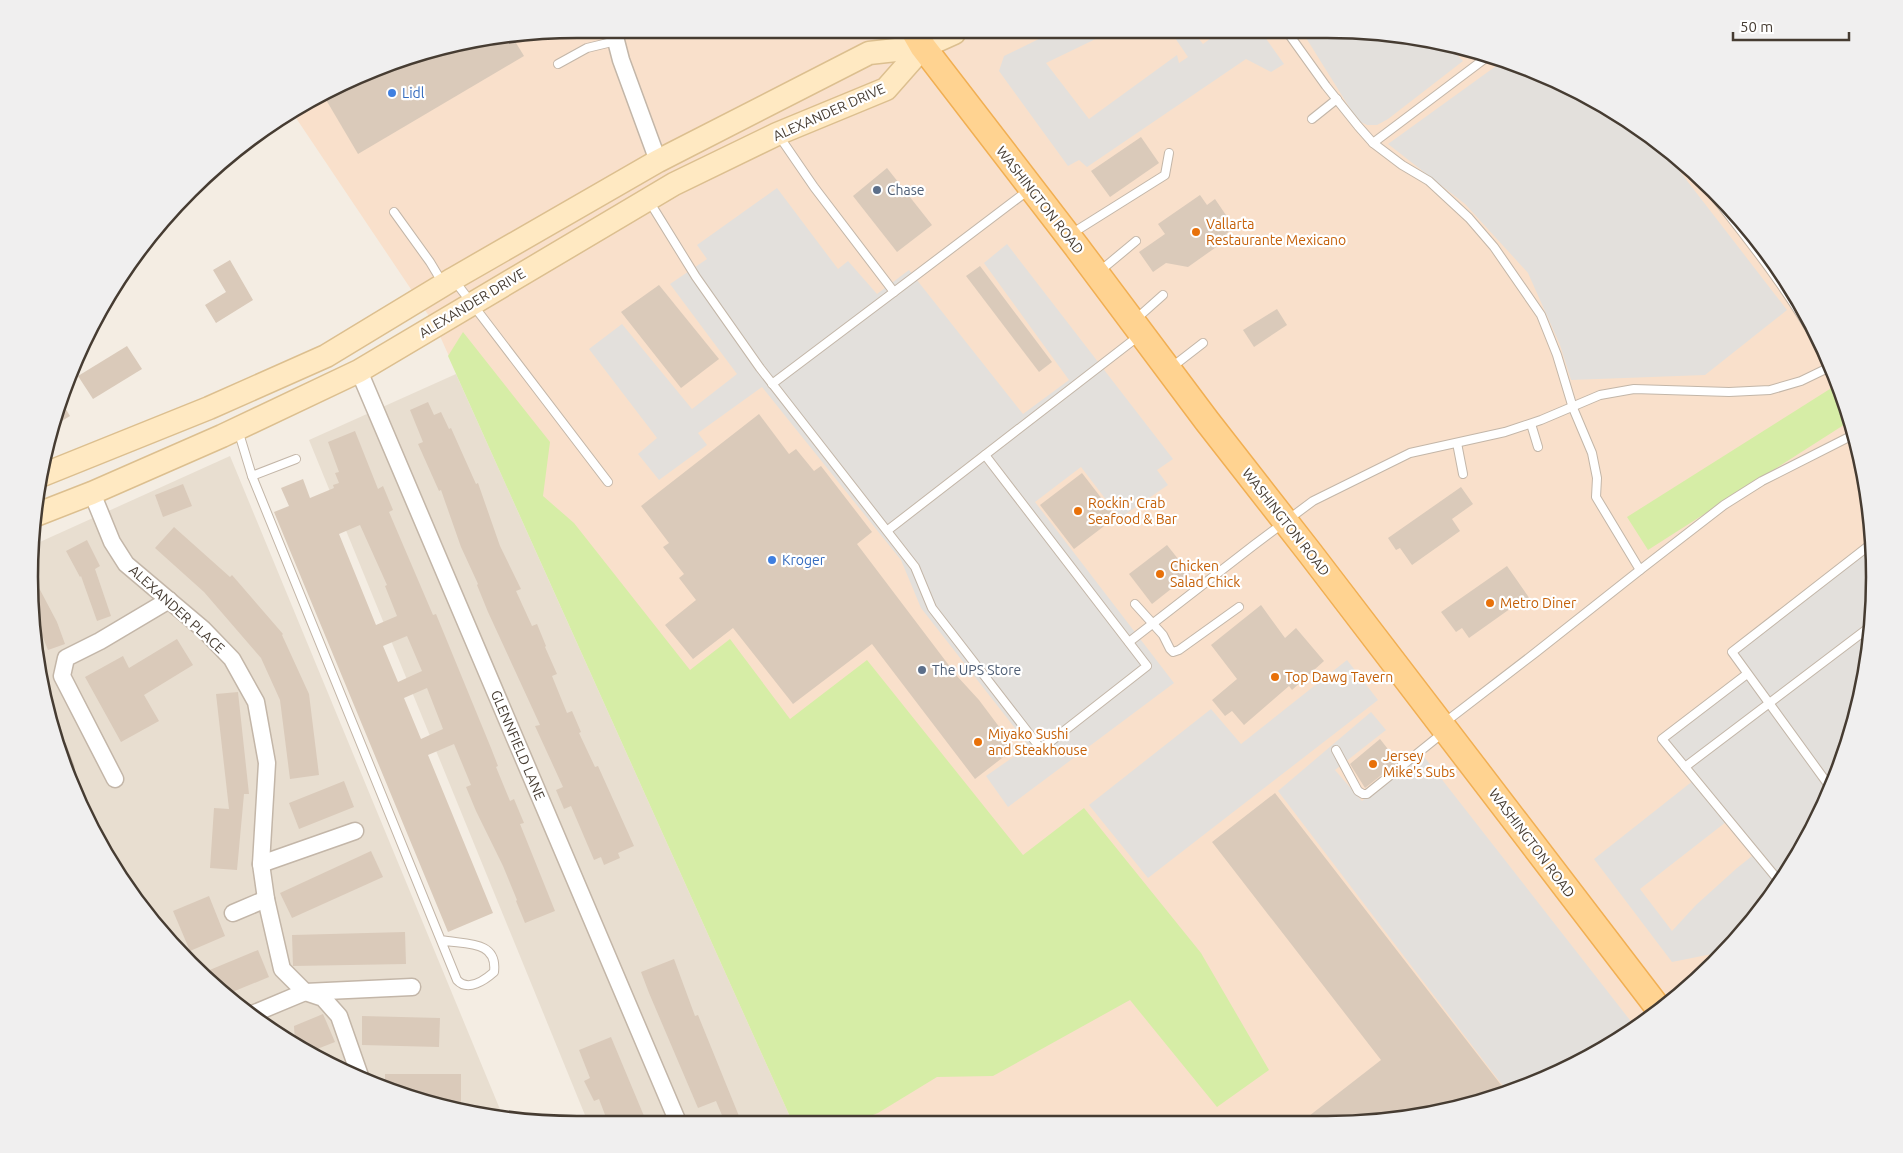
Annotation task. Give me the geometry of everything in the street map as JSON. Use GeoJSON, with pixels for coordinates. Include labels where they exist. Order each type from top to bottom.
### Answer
{"type":"FeatureCollection","features":[{"type":"Feature","properties":{"kind":"main road","name":"ALEXANDER DRIVE"},"geometry":{"type":"LineString","coordinates":[[41,513],[92,493],[238,428],[359,370],[674,184],[778,134],[886,89],[919,40]]}},
{"type":"Feature","properties":{"kind":"main road"},"geometry":{"type":"LineString","coordinates":[[48,473],[209,408],[326,356],[448,282],[658,161],[869,52],[919,40]]}},
{"type":"Feature","properties":{"kind":"main road","name":"WASHINGTON ROAD"},"geometry":{"type":"LineString","coordinates":[[919,40],[1168,370],[1655,1004]]}},
{"type":"Feature","properties":{"kind":"street"},"geometry":{"type":"LineString","coordinates":[[615,38],[658,161]]}},
{"type":"Feature","properties":{"kind":"street","name":"GLENNFIELD LANE"},"geometry":{"type":"LineString","coordinates":[[359,370],[675,1116]]}},
{"type":"Feature","properties":{"kind":"street","name":"ALEXANDER PLACE"},"geometry":{"type":"LineString","coordinates":[[92,493],[112,542],[126,564],[204,629],[232,658],[256,702],[267,763],[261,864],[266,899],[282,969],[305,992],[323,998],[339,1016],[357,1068]]}},
{"type":"Feature","properties":{"kind":"street"},"geometry":{"type":"LineString","coordinates":[[115,779],[62,676],[66,658],[100,641],[169,600]]}},
{"type":"Feature","properties":{"kind":"street"},"geometry":{"type":"LineString","coordinates":[[261,864],[355,831]]}},
{"type":"Feature","properties":{"kind":"street"},"geometry":{"type":"LineString","coordinates":[[232,912],[266,899]]}},
{"type":"Feature","properties":{"kind":"street"},"geometry":{"type":"LineString","coordinates":[[258,1012],[305,992],[412,987]]}},
{"type":"Feature","properties":{"kind":"lane"},"geometry":{"type":"LineString","coordinates":[[558,64],[588,48],[613,38]]}},
{"type":"Feature","properties":{"kind":"lane"},"geometry":{"type":"LineString","coordinates":[[1292,38],[1373,144],[1402,165],[1429,181],[1469,218],[1494,247],[1542,315],[1557,355],[1573,408],[1592,453],[1597,478],[1596,497],[1640,570]]}},
{"type":"Feature","properties":{"kind":"lane"},"geometry":{"type":"LineString","coordinates":[[1373,144],[1482,61]]}},
{"type":"Feature","properties":{"kind":"lane"},"geometry":{"type":"LineString","coordinates":[[1312,119],[1337,99]]}},
{"type":"Feature","properties":{"kind":"lane"},"geometry":{"type":"LineString","coordinates":[[778,134],[814,187],[894,292]]}},
{"type":"Feature","properties":{"kind":"lane"},"geometry":{"type":"LineString","coordinates":[[1068,236],[1165,176],[1169,153]]}},
{"type":"Feature","properties":{"kind":"lane"},"geometry":{"type":"LineString","coordinates":[[772,384],[1031,188]]}},
{"type":"Feature","properties":{"kind":"lane"},"geometry":{"type":"LineString","coordinates":[[648,199],[696,276],[772,384],[888,530],[915,567],[932,608],[1041,749],[1147,666],[985,455]]}},
{"type":"Feature","properties":{"kind":"lane"},"geometry":{"type":"LineString","coordinates":[[394,212],[430,262],[472,304],[608,482]]}},
{"type":"Feature","properties":{"kind":"lane"},"geometry":{"type":"LineString","coordinates":[[1096,274],[1136,241]]}},
{"type":"Feature","properties":{"kind":"lane"},"geometry":{"type":"LineString","coordinates":[[888,530],[985,455],[1137,328],[1163,295]]}},
{"type":"Feature","properties":{"kind":"lane"},"geometry":{"type":"LineString","coordinates":[[1168,370],[1203,343]]}},
{"type":"Feature","properties":{"kind":"lane"},"geometry":{"type":"LineString","coordinates":[[1129,642],[1313,501],[1410,453],[1505,432],[1573,408],[1600,395],[1634,389],[1729,392],[1770,390],[1801,381],[1824,370]]}},
{"type":"Feature","properties":{"kind":"lane"},"geometry":{"type":"LineString","coordinates":[[1531,424],[1538,447]]}},
{"type":"Feature","properties":{"kind":"lane"},"geometry":{"type":"LineString","coordinates":[[238,428],[252,476],[457,980],[462,985],[468,986],[486,980],[494,972],[495,962],[492,953],[482,947],[469,943],[441,940]]}},
{"type":"Feature","properties":{"kind":"lane"},"geometry":{"type":"LineString","coordinates":[[1336,750],[1358,791],[1367,794],[1444,727],[1535,653],[1731,500],[1762,481],[1847,439]]}},
{"type":"Feature","properties":{"kind":"lane"},"geometry":{"type":"LineString","coordinates":[[1457,443],[1463,474]]}},
{"type":"Feature","properties":{"kind":"lane"},"geometry":{"type":"LineString","coordinates":[[252,476],[296,459]]}},
{"type":"Feature","properties":{"kind":"lane"},"geometry":{"type":"LineString","coordinates":[[1825,780],[1732,652],[1864,549]]}},
{"type":"Feature","properties":{"kind":"lane"},"geometry":{"type":"LineString","coordinates":[[1135,604],[1163,635],[1170,649],[1176,652],[1239,607]]}},
{"type":"Feature","properties":{"kind":"lane"},"geometry":{"type":"LineString","coordinates":[[1685,767],[1862,633]]}},
{"type":"Feature","properties":{"kind":"lane"},"geometry":{"type":"LineString","coordinates":[[1747,674],[1662,739],[1775,876]]}},
{"type":"Feature","properties":{"kind":"shaded area"},"geometry":{"type":"Polygon","coordinates":[[[576,38],[1326,38],[1397,42],[1466,56],[1500,66],[1565,93],[1626,128],[1655,149],[1708,195],[1732,221],[1775,277],[1793,307],[1810,338],[1837,403],[1855,471],[1861,506],[1866,576],[1864,612],[1861,647],[1847,716],[1837,750],[1824,783],[1810,815],[1793,846],[1775,876],[1754,905],[1708,958],[1682,982],[1626,1025],[1565,1060],[1500,1087],[1432,1105],[1397,1111],[1326,1116],[790,1116],[435,325],[295,117],[338,93],[370,79],[403,66],[437,56],[506,42],[576,38]]]}},
{"type":"Feature","properties":{"kind":"shaded area"},"geometry":{"type":"Polygon","coordinates":[[[1041,38],[1098,38],[1046,63],[1089,119],[1177,55],[1179,63],[1188,57],[1175,38],[1198,38],[1203,44],[1211,38],[1266,38],[1284,64],[1271,72],[1246,59],[1087,167],[1079,160],[1068,166],[999,71],[1004,56],[1041,38]]]}},
{"type":"Feature","properties":{"kind":"shaded area"},"geometry":{"type":"Polygon","coordinates":[[[1306,38],[1397,42],[1456,54],[1463,61],[1388,119],[1377,125],[1367,125],[1361,122],[1351,110],[1306,38]]]}},
{"type":"Feature","properties":{"kind":"shaded area"},"geometry":{"type":"Polygon","coordinates":[[[1497,65],[1533,79],[1565,93],[1626,128],[1675,166],[1787,310],[1705,375],[1571,380],[1560,345],[1528,273],[1465,204],[1388,144],[1497,65]]]}},
{"type":"Feature","properties":{"kind":"shaded area"},"geometry":{"type":"Polygon","coordinates":[[[777,188],[838,269],[848,261],[877,294],[909,270],[1023,414],[1069,380],[984,263],[1007,244],[1173,459],[1157,470],[1168,485],[1120,518],[1081,467],[1035,502],[1174,683],[1008,807],[986,776],[1029,746],[921,608],[901,560],[762,387],[698,433],[707,445],[659,480],[638,454],[657,438],[589,349],[622,324],[692,409],[737,374],[670,284],[707,259],[697,245],[777,188]]]}},
{"type":"Feature","properties":{"kind":"shaded area"},"geometry":{"type":"Polygon","coordinates":[[[456,374],[790,1116],[585,1116],[309,440],[456,374]]]}},
{"type":"Feature","properties":{"kind":"shaded area"},"geometry":{"type":"Polygon","coordinates":[[[230,456],[500,1110],[437,1097],[403,1087],[338,1060],[307,1043],[277,1025],[221,982],[195,958],[149,905],[128,876],[93,815],[66,750],[48,682],[42,647],[39,612],[39,542],[230,456]]]}},
{"type":"Feature","properties":{"kind":"shaded area"},"geometry":{"type":"Polygon","coordinates":[[[1864,549],[1866,576],[1864,612],[1855,682],[1837,750],[1810,815],[1775,876],[1754,905],[1712,954],[1672,962],[1594,859],[1694,780],[1662,739],[1747,674],[1732,652],[1864,549]],[[1726,822],[1640,889],[1672,931],[1696,905],[1752,856],[1726,822]]]}},
{"type":"Feature","properties":{"kind":"shaded area"},"geometry":{"type":"Polygon","coordinates":[[[1347,660],[1378,700],[1148,878],[1089,805],[1211,709],[1241,744],[1347,660]]]}},
{"type":"Feature","properties":{"kind":"shaded area"},"geometry":{"type":"Polygon","coordinates":[[[1371,712],[1386,730],[1335,770],[1362,801],[1422,754],[1631,1021],[1565,1060],[1503,1086],[1278,791],[1371,712]]]}},
{"type":"Feature","properties":{"kind":"green space"},"geometry":{"type":"Polygon","coordinates":[[[463,332],[550,442],[543,496],[574,523],[690,670],[730,639],[790,719],[867,660],[1023,855],[1084,808],[1201,953],[1269,1070],[1217,1107],[1130,1000],[993,1076],[937,1077],[870,1116],[790,1116],[448,356],[463,332]]]}},
{"type":"Feature","properties":{"kind":"green space"},"geometry":{"type":"Polygon","coordinates":[[[1831,388],[1844,425],[1648,550],[1627,517],[1831,388]]]}},
{"type":"Feature","properties":{"kind":"building","name":"Lidl"},"geometry":{"type":"Polygon","coordinates":[[[515,41],[524,56],[358,154],[326,100],[403,66],[471,48],[515,41]]]}},
{"type":"Feature","properties":{"kind":"building"},"geometry":{"type":"Polygon","coordinates":[[[1141,137],[1159,163],[1110,197],[1091,171],[1141,137]]]}},
{"type":"Feature","properties":{"kind":"building"},"geometry":{"type":"Polygon","coordinates":[[[887,168],[932,225],[897,252],[853,196],[887,168]]]}},
{"type":"Feature","properties":{"kind":"building","name":"Vallarta Restaurante Mexicano"},"geometry":{"type":"Polygon","coordinates":[[[1200,195],[1207,205],[1215,199],[1230,221],[1226,223],[1231,230],[1226,234],[1229,238],[1188,267],[1166,263],[1153,272],[1139,252],[1165,234],[1158,224],[1200,195]]]}},
{"type":"Feature","properties":{"kind":"building"},"geometry":{"type":"Polygon","coordinates":[[[230,260],[253,300],[216,323],[205,305],[226,292],[213,270],[230,260]]]}},
{"type":"Feature","properties":{"kind":"building"},"geometry":{"type":"Polygon","coordinates":[[[980,266],[1052,362],[1039,372],[966,276],[980,266]]]}},
{"type":"Feature","properties":{"kind":"building"},"geometry":{"type":"Polygon","coordinates":[[[659,285],[719,359],[681,388],[621,312],[659,285]]]}},
{"type":"Feature","properties":{"kind":"building"},"geometry":{"type":"Polygon","coordinates":[[[1277,309],[1287,325],[1254,347],[1243,330],[1277,309]]]}},
{"type":"Feature","properties":{"kind":"building"},"geometry":{"type":"Polygon","coordinates":[[[127,346],[142,369],[93,399],[78,376],[127,346]]]}},
{"type":"Feature","properties":{"kind":"building"},"geometry":{"type":"Polygon","coordinates":[[[428,402],[434,415],[441,412],[449,429],[451,428],[476,484],[478,483],[500,546],[521,589],[516,591],[532,626],[537,624],[557,674],[552,676],[567,713],[572,711],[581,732],[579,733],[595,767],[598,766],[634,846],[618,853],[620,858],[604,865],[601,857],[594,860],[571,806],[564,809],[556,790],[563,787],[535,726],[540,725],[488,612],[478,584],[461,547],[441,490],[439,491],[418,444],[423,442],[410,410],[428,402]]]}},
{"type":"Feature","properties":{"kind":"building"},"geometry":{"type":"Polygon","coordinates":[[[65,407],[70,416],[60,422],[65,407]]]}},
{"type":"Feature","properties":{"kind":"building","name":"Kroger"},"geometry":{"type":"Polygon","coordinates":[[[759,414],[789,454],[796,449],[814,471],[821,466],[872,532],[857,544],[957,676],[979,700],[1015,748],[975,779],[872,644],[793,704],[733,628],[693,659],[665,625],[696,600],[679,578],[684,574],[663,547],[669,543],[641,506],[759,414]]]}},
{"type":"Feature","properties":{"kind":"building"},"geometry":{"type":"Polygon","coordinates":[[[355,431],[378,489],[383,486],[393,510],[389,512],[433,615],[436,614],[491,748],[498,766],[496,767],[510,801],[514,799],[524,823],[520,824],[555,911],[525,923],[503,866],[466,787],[471,785],[454,744],[428,755],[493,913],[448,932],[274,512],[289,506],[281,488],[303,479],[310,498],[334,488],[333,485],[339,483],[335,473],[339,472],[328,442],[355,431]],[[360,525],[339,534],[376,625],[397,616],[385,586],[387,585],[360,525]],[[407,636],[383,646],[398,682],[422,671],[407,636]],[[427,688],[404,698],[421,739],[443,729],[427,688]]]}},
{"type":"Feature","properties":{"kind":"building","name":"Rockin' Crab Seafood & Bar"},"geometry":{"type":"Polygon","coordinates":[[[1082,473],[1116,517],[1074,549],[1040,505],[1082,473]]]}},
{"type":"Feature","properties":{"kind":"building"},"geometry":{"type":"Polygon","coordinates":[[[183,484],[192,506],[163,517],[155,495],[183,484]]]}},
{"type":"Feature","properties":{"kind":"building"},"geometry":{"type":"Polygon","coordinates":[[[1461,487],[1473,504],[1452,519],[1460,531],[1412,565],[1400,548],[1396,550],[1388,538],[1461,487]]]}},
{"type":"Feature","properties":{"kind":"building"},"geometry":{"type":"Polygon","coordinates":[[[174,527],[230,577],[232,575],[283,634],[309,694],[319,775],[290,779],[280,700],[261,658],[204,592],[155,548],[174,527]]]}},
{"type":"Feature","properties":{"kind":"building"},"geometry":{"type":"Polygon","coordinates":[[[87,540],[100,566],[95,569],[111,616],[97,621],[81,576],[66,551],[87,540]]]}},
{"type":"Feature","properties":{"kind":"building","name":"Chicken Salad Chick"},"geometry":{"type":"Polygon","coordinates":[[[1167,545],[1190,574],[1152,604],[1129,574],[1167,545]]]}},
{"type":"Feature","properties":{"kind":"building","name":"Metro Diner"},"geometry":{"type":"Polygon","coordinates":[[[1507,566],[1530,599],[1516,609],[1514,606],[1469,638],[1462,628],[1456,632],[1441,612],[1507,566]]]}},
{"type":"Feature","properties":{"kind":"building"},"geometry":{"type":"Polygon","coordinates":[[[38,587],[57,622],[65,644],[48,650],[41,632],[38,587]]]}},
{"type":"Feature","properties":{"kind":"building","name":"Top Dawg Tavern"},"geometry":{"type":"Polygon","coordinates":[[[1261,605],[1285,638],[1296,628],[1324,661],[1292,690],[1289,686],[1244,725],[1232,711],[1225,716],[1212,700],[1237,679],[1211,645],[1261,605]]]}},
{"type":"Feature","properties":{"kind":"building"},"geometry":{"type":"Polygon","coordinates":[[[177,639],[193,665],[144,695],[159,721],[121,742],[85,677],[123,656],[129,668],[177,639]]]}},
{"type":"Feature","properties":{"kind":"building"},"geometry":{"type":"Polygon","coordinates":[[[238,692],[249,794],[244,794],[237,870],[210,868],[214,808],[229,809],[216,694],[238,692]]]}},
{"type":"Feature","properties":{"kind":"building","name":"Jersey Mike's Subs"},"geometry":{"type":"Polygon","coordinates":[[[1380,739],[1398,762],[1365,788],[1350,764],[1380,739]]]}},
{"type":"Feature","properties":{"kind":"building"},"geometry":{"type":"Polygon","coordinates":[[[344,781],[354,807],[299,829],[289,803],[344,781]]]}},
{"type":"Feature","properties":{"kind":"building"},"geometry":{"type":"Polygon","coordinates":[[[1275,793],[1502,1086],[1466,1097],[1397,1111],[1309,1116],[1381,1060],[1212,842],[1275,793]]]}},
{"type":"Feature","properties":{"kind":"building"},"geometry":{"type":"Polygon","coordinates":[[[371,851],[383,877],[292,918],[280,893],[371,851]]]}},
{"type":"Feature","properties":{"kind":"building"},"geometry":{"type":"Polygon","coordinates":[[[209,896],[225,936],[190,951],[173,911],[209,896]]]}},
{"type":"Feature","properties":{"kind":"building"},"geometry":{"type":"Polygon","coordinates":[[[405,932],[406,964],[293,966],[292,935],[405,932]]]}},
{"type":"Feature","properties":{"kind":"building"},"geometry":{"type":"Polygon","coordinates":[[[258,950],[269,977],[233,992],[209,970],[258,950]]]}},
{"type":"Feature","properties":{"kind":"building"},"geometry":{"type":"Polygon","coordinates":[[[674,959],[695,1016],[698,1015],[739,1116],[722,1116],[716,1101],[698,1108],[641,972],[674,959]]]}},
{"type":"Feature","properties":{"kind":"building"},"geometry":{"type":"Polygon","coordinates":[[[323,1014],[335,1042],[318,1049],[295,1036],[294,1026],[323,1014]]]}},
{"type":"Feature","properties":{"kind":"building"},"geometry":{"type":"Polygon","coordinates":[[[362,1016],[440,1018],[439,1047],[362,1045],[362,1016]]]}},
{"type":"Feature","properties":{"kind":"building"},"geometry":{"type":"Polygon","coordinates":[[[611,1037],[644,1116],[605,1116],[599,1099],[594,1101],[584,1081],[590,1078],[579,1050],[611,1037]]]}},
{"type":"Feature","properties":{"kind":"building"},"geometry":{"type":"Polygon","coordinates":[[[385,1074],[461,1074],[461,1103],[403,1087],[385,1080],[385,1074]]]}},
{"type":"Feature","properties":{"kind":"place","name":"Lidl"},"geometry":{"type":"Point","coordinates":[392,93]}},
{"type":"Feature","properties":{"kind":"place","name":"Chase"},"geometry":{"type":"Point","coordinates":[877,190]}},
{"type":"Feature","properties":{"kind":"place","name":"Vallarta Restaurante Mexicano"},"geometry":{"type":"Point","coordinates":[1196,232]}},
{"type":"Feature","properties":{"kind":"place","name":"Rockin' Crab Seafood & Bar"},"geometry":{"type":"Point","coordinates":[1078,511]}},
{"type":"Feature","properties":{"kind":"place","name":"Kroger"},"geometry":{"type":"Point","coordinates":[772,560]}},
{"type":"Feature","properties":{"kind":"place","name":"Chicken Salad Chick"},"geometry":{"type":"Point","coordinates":[1160,574]}},
{"type":"Feature","properties":{"kind":"place","name":"Metro Diner"},"geometry":{"type":"Point","coordinates":[1490,603]}},
{"type":"Feature","properties":{"kind":"place","name":"The UPS Store"},"geometry":{"type":"Point","coordinates":[922,670]}},
{"type":"Feature","properties":{"kind":"place","name":"Top Dawg Tavern"},"geometry":{"type":"Point","coordinates":[1275,677]}},
{"type":"Feature","properties":{"kind":"place","name":"Miyako Sushi and Steakhouse"},"geometry":{"type":"Point","coordinates":[978,742]}},
{"type":"Feature","properties":{"kind":"place","name":"Jersey Mike's Subs"},"geometry":{"type":"Point","coordinates":[1373,764]}}]}
